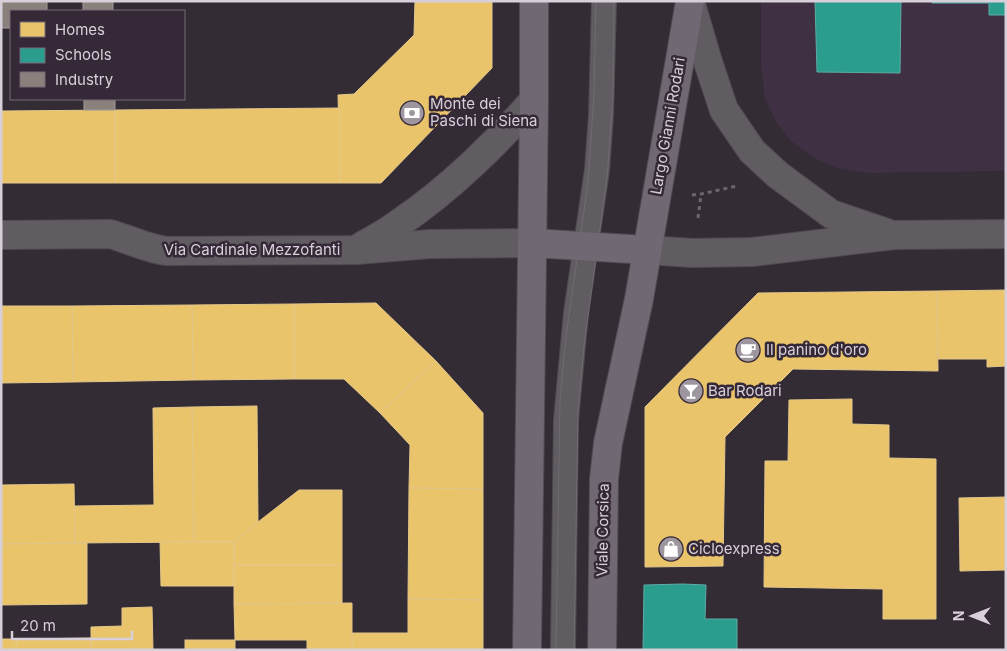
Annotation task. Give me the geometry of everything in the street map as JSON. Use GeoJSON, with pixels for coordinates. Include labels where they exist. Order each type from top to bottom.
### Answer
{"type":"FeatureCollection","features":[{"type":"Feature","properties":{"kind":"main road"},"geometry":{"type":"LineString","coordinates":[[527,650],[534,1]]}},
{"type":"Feature","properties":{"kind":"main road","name":"Largo Gianni Rodari"},"geometry":{"type":"LineString","coordinates":[[614,410],[639,299],[690,1]]}},
{"type":"Feature","properties":{"kind":"main road"},"geometry":{"type":"LineString","coordinates":[[532,243],[647,250]]}},
{"type":"Feature","properties":{"kind":"main road","name":"Viale Corsica"},"geometry":{"type":"LineString","coordinates":[[602,650],[604,479],[614,410]]}},
{"type":"Feature","properties":{"kind":"street"},"geometry":{"type":"LineString","coordinates":[[690,1],[724,110],[752,151],[778,176],[831,214],[894,235]]}},
{"type":"Feature","properties":{"kind":"street","name":"Via Cardinale Mezzofanti"},"geometry":{"type":"LineString","coordinates":[[356,250],[402,222],[442,190],[510,129],[534,100]]}},
{"type":"Feature","properties":{"kind":"street","name":"Via Cardinale Mezzofanti"},"geometry":{"type":"LineString","coordinates":[[1,235],[110,234],[150,248],[167,251],[356,250],[430,244],[532,243]]}},
{"type":"Feature","properties":{"kind":"street"},"geometry":{"type":"LineString","coordinates":[[647,250],[692,253],[752,252],[894,235],[1006,234]]}},
{"type":"Feature","properties":{"kind":"lane"},"geometry":{"type":"LineString","coordinates":[[563,650],[565,455],[568,384],[576,312],[597,170],[602,89],[604,1]]}},
{"type":"Feature","properties":{"kind":"path"},"geometry":{"type":"LineString","coordinates":[[698,219],[702,194],[740,185]]}},
{"type":"Feature","properties":{"kind":"shaded area"},"geometry":{"type":"Polygon","coordinates":[[[761,1],[1006,1],[1006,171],[868,173],[837,168],[812,157],[791,141],[776,122],[765,98],[761,67],[761,1]]]}},
{"type":"Feature","properties":{"kind":"building: Homes"},"geometry":{"type":"Polygon","coordinates":[[[415,1],[492,1],[492,68],[381,183],[340,183],[338,95],[354,94],[414,35],[415,1]]]}},
{"type":"Feature","properties":{"kind":"building: Homes"},"geometry":{"type":"Polygon","coordinates":[[[340,108],[340,183],[115,183],[115,110],[340,108]]]}},
{"type":"Feature","properties":{"kind":"building: Homes"},"geometry":{"type":"Polygon","coordinates":[[[115,110],[115,183],[1,183],[1,111],[115,110]]]}},
{"type":"Feature","properties":{"kind":"building: Homes"},"geometry":{"type":"Polygon","coordinates":[[[1006,290],[1006,366],[987,367],[987,359],[938,359],[937,291],[1006,290]]]}},
{"type":"Feature","properties":{"kind":"building: Homes"},"geometry":{"type":"Polygon","coordinates":[[[937,291],[938,371],[793,369],[725,437],[723,566],[645,567],[645,407],[758,293],[937,291]]]}},
{"type":"Feature","properties":{"kind":"building: Homes"},"geometry":{"type":"Polygon","coordinates":[[[376,303],[436,361],[380,413],[344,379],[294,379],[294,304],[376,303]]]}},
{"type":"Feature","properties":{"kind":"building: Homes"},"geometry":{"type":"Polygon","coordinates":[[[294,304],[294,379],[193,380],[192,305],[294,304]]]}},
{"type":"Feature","properties":{"kind":"building: Homes"},"geometry":{"type":"Polygon","coordinates":[[[192,305],[193,380],[73,382],[72,306],[192,305]]]}},
{"type":"Feature","properties":{"kind":"building: Homes"},"geometry":{"type":"Polygon","coordinates":[[[1,306],[72,306],[73,382],[1,383],[1,306]]]}},
{"type":"Feature","properties":{"kind":"building: Homes"},"geometry":{"type":"Polygon","coordinates":[[[436,361],[483,413],[483,489],[409,488],[410,445],[380,413],[436,361]]]}},
{"type":"Feature","properties":{"kind":"building: Homes"},"geometry":{"type":"Polygon","coordinates":[[[852,399],[852,424],[889,425],[889,458],[936,459],[936,619],[883,619],[883,589],[764,587],[765,461],[788,461],[789,400],[852,399]]]}},
{"type":"Feature","properties":{"kind":"building: Homes"},"geometry":{"type":"Polygon","coordinates":[[[257,406],[258,522],[234,542],[194,542],[192,407],[257,406]]]}},
{"type":"Feature","properties":{"kind":"building: Homes"},"geometry":{"type":"Polygon","coordinates":[[[192,407],[194,542],[75,543],[74,506],[154,505],[153,408],[192,407]]]}},
{"type":"Feature","properties":{"kind":"building: Homes"},"geometry":{"type":"Polygon","coordinates":[[[74,484],[75,543],[1,544],[1,485],[74,484]]]}},
{"type":"Feature","properties":{"kind":"building: Homes"},"geometry":{"type":"Polygon","coordinates":[[[409,488],[483,489],[483,600],[408,599],[409,488]]]}},
{"type":"Feature","properties":{"kind":"building: Homes"},"geometry":{"type":"Polygon","coordinates":[[[299,490],[342,490],[342,565],[234,565],[234,542],[299,490]]]}},
{"type":"Feature","properties":{"kind":"building: Homes"},"geometry":{"type":"Polygon","coordinates":[[[1006,497],[1006,570],[960,571],[959,498],[1006,497]]]}},
{"type":"Feature","properties":{"kind":"building: Homes"},"geometry":{"type":"Polygon","coordinates":[[[160,542],[234,542],[234,586],[161,586],[160,542]]]}},
{"type":"Feature","properties":{"kind":"building: Homes"},"geometry":{"type":"Polygon","coordinates":[[[87,543],[87,604],[1,605],[1,544],[87,543]]]}},
{"type":"Feature","properties":{"kind":"building: Homes"},"geometry":{"type":"Polygon","coordinates":[[[234,565],[342,565],[342,603],[234,604],[234,565]]]}},
{"type":"Feature","properties":{"kind":"building: Homes"},"geometry":{"type":"Polygon","coordinates":[[[408,599],[483,600],[483,650],[352,650],[352,633],[408,633],[408,599]]]}},
{"type":"Feature","properties":{"kind":"building: Homes"},"geometry":{"type":"Polygon","coordinates":[[[352,603],[352,650],[307,650],[307,640],[235,640],[234,604],[352,603]]]}},
{"type":"Feature","properties":{"kind":"building: Homes"},"geometry":{"type":"Polygon","coordinates":[[[152,607],[153,650],[91,650],[91,627],[122,626],[122,608],[152,607]]]}},
{"type":"Feature","properties":{"kind":"building: Homes"},"geometry":{"type":"Polygon","coordinates":[[[91,638],[91,650],[16,650],[16,639],[91,638]]]}},
{"type":"Feature","properties":{"kind":"building: Homes"},"geometry":{"type":"Polygon","coordinates":[[[1,639],[16,639],[16,650],[1,650],[1,639]]]}},
{"type":"Feature","properties":{"kind":"building: Homes"},"geometry":{"type":"Polygon","coordinates":[[[185,640],[235,640],[235,650],[185,650],[185,640]]]}},
{"type":"Feature","properties":{"kind":"building: Schools"},"geometry":{"type":"Polygon","coordinates":[[[815,1],[901,1],[900,73],[817,72],[815,1]]]}},
{"type":"Feature","properties":{"kind":"building: Schools"},"geometry":{"type":"Polygon","coordinates":[[[932,1],[1006,1],[1006,15],[989,15],[989,3],[932,3],[932,1]]]}},
{"type":"Feature","properties":{"kind":"building: Schools"},"geometry":{"type":"Polygon","coordinates":[[[644,585],[706,585],[705,619],[737,619],[737,650],[643,650],[644,585]]]}},
{"type":"Feature","properties":{"kind":"building: Industry"},"geometry":{"type":"Polygon","coordinates":[[[1,1],[47,1],[47,10],[10,10],[10,28],[1,28],[1,1]]]}},
{"type":"Feature","properties":{"kind":"building: Industry"},"geometry":{"type":"Polygon","coordinates":[[[83,1],[113,1],[113,10],[83,10],[83,1]]]}},
{"type":"Feature","properties":{"kind":"building: Industry"},"geometry":{"type":"Polygon","coordinates":[[[84,100],[115,100],[115,110],[84,110],[84,100]]]}},
{"type":"Feature","properties":{"kind":"tram line"},"geometry":{"type":"LineString","coordinates":[[556,650],[560,401],[566,336],[588,183],[594,95],[596,1]]}},
{"type":"Feature","properties":{"kind":"tram line"},"geometry":{"type":"LineString","coordinates":[[574,650],[578,411],[584,346],[607,178],[613,95],[614,1]]}},
{"type":"Feature","properties":{"kind":"place","name":"Monte dei Paschi di Siena"},"geometry":{"type":"Point","coordinates":[412,113]}},
{"type":"Feature","properties":{"kind":"place","name":"Il panino d'oro"},"geometry":{"type":"Point","coordinates":[748,350]}},
{"type":"Feature","properties":{"kind":"place","name":"Bar Rodari"},"geometry":{"type":"Point","coordinates":[691,391]}},
{"type":"Feature","properties":{"kind":"place","name":"Cicloexpress"},"geometry":{"type":"Point","coordinates":[671,549]}}]}
